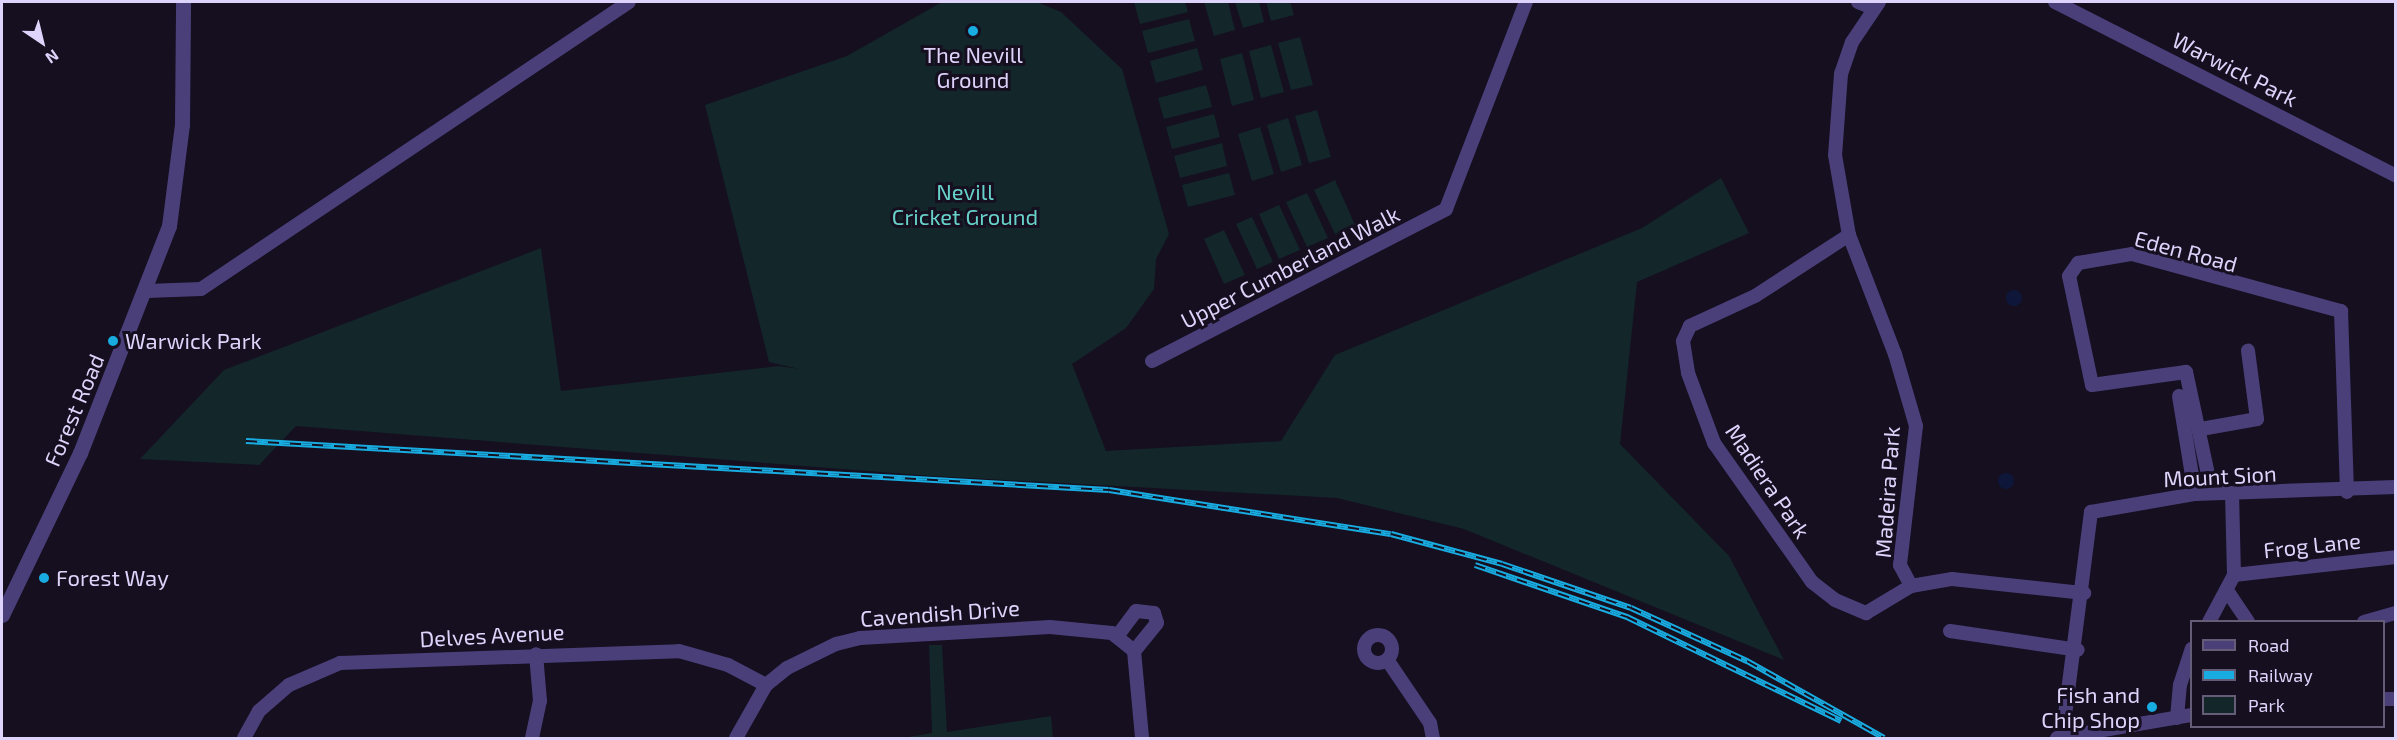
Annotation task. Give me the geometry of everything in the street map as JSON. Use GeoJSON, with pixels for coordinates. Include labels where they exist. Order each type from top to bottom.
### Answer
{"type":"FeatureCollection","features":[{"type":"Feature","properties":{"kind":"street","name":"Forest Road"},"geometry":{"type":"LineString","coordinates":[[2,615],[80,453],[147,291],[169,226],[182,125],[183,2]]}},
{"type":"Feature","properties":{"kind":"street"},"geometry":{"type":"LineString","coordinates":[[147,291],[201,289],[629,2]]}},
{"type":"Feature","properties":{"kind":"street","name":"Upper Cumberland Walk"},"geometry":{"type":"LineString","coordinates":[[1152,361],[1446,209],[1526,2]]}},
{"type":"Feature","properties":{"kind":"street"},"geometry":{"type":"LineString","coordinates":[[1858,2],[1876,5]]}},
{"type":"Feature","properties":{"kind":"street","name":"Warwick Park"},"geometry":{"type":"LineString","coordinates":[[2055,2],[2396,176]]}},
{"type":"Feature","properties":{"kind":"street","name":"Madeira Park"},"geometry":{"type":"LineString","coordinates":[[1876,5],[1841,74],[1835,155],[1849,235],[1895,354],[1916,426],[1900,565],[1911,586],[1952,579],[2084,592]]}},
{"type":"Feature","properties":{"kind":"street","name":"Madiera Park"},"geometry":{"type":"LineString","coordinates":[[1849,235],[1755,296],[1690,326],[1683,341],[1688,373],[1714,443],[1812,582],[1835,600],[1866,613],[1911,586]]}},
{"type":"Feature","properties":{"kind":"street","name":"Eden Road"},"geometry":{"type":"LineString","coordinates":[[2212,493],[2201,429],[2186,372],[2092,385],[2072,269],[2100,256],[2132,254],[2341,311],[2347,492]]}},
{"type":"Feature","properties":{"kind":"street"},"geometry":{"type":"LineString","coordinates":[[2201,429],[2258,419],[2248,351]]}},
{"type":"Feature","properties":{"kind":"street"},"geometry":{"type":"LineString","coordinates":[[2179,396],[2195,494]]}},
{"type":"Feature","properties":{"kind":"street","name":"Mount Sion"},"geometry":{"type":"LineString","coordinates":[[2060,737],[2078,651],[2091,512],[2195,494],[2347,492],[2396,487]]}},
{"type":"Feature","properties":{"kind":"street"},"geometry":{"type":"LineString","coordinates":[[2210,620],[2228,592],[2234,575],[2232,494]]}},
{"type":"Feature","properties":{"kind":"street","name":"Frog Lane"},"geometry":{"type":"LineString","coordinates":[[2234,575],[2396,556]]}},
{"type":"Feature","properties":{"kind":"street"},"geometry":{"type":"LineString","coordinates":[[2228,592],[2247,620]]}},
{"type":"Feature","properties":{"kind":"street"},"geometry":{"type":"LineString","coordinates":[[1134,651],[1157,623],[1154,613],[1136,611],[1118,635],[1134,651],[1142,738]]}},
{"type":"Feature","properties":{"kind":"street"},"geometry":{"type":"LineString","coordinates":[[2368,620],[2396,613]]}},
{"type":"Feature","properties":{"kind":"street","name":"Cavendish Drive"},"geometry":{"type":"LineString","coordinates":[[736,738],[766,686],[809,656],[860,638],[1050,627],[1118,635]]}},
{"type":"Feature","properties":{"kind":"street"},"geometry":{"type":"LineString","coordinates":[[1950,631],[2078,651]]}},
{"type":"Feature","properties":{"kind":"street","name":"Delves Avenue"},"geometry":{"type":"LineString","coordinates":[[244,738],[259,711],[289,685],[340,663],[536,654],[679,651],[728,665],[766,686]]}},
{"type":"Feature","properties":{"kind":"street"},"geometry":{"type":"LineString","coordinates":[[532,738],[540,701],[536,654]]}},
{"type":"Feature","properties":{"kind":"street"},"geometry":{"type":"LineString","coordinates":[[2177,718],[2180,685],[2190,655]]}},
{"type":"Feature","properties":{"kind":"street"},"geometry":{"type":"LineString","coordinates":[[1388,661],[1430,723],[1433,738]]}},
{"type":"Feature","properties":{"kind":"street"},"geometry":{"type":"LineString","coordinates":[[2060,737],[2190,716]]}},
{"type":"Feature","properties":{"kind":"green space","name":"Nevill Cricket Ground"},"geometry":{"type":"Polygon","coordinates":[[[942,2],[1037,2],[1061,12],[1122,69],[1169,234],[1156,259],[1154,289],[1126,328],[1072,364],[1106,451],[1281,441],[1335,355],[1642,228],[1721,178],[1749,233],[1637,282],[1620,444],[1729,556],[1784,660],[1464,529],[1337,498],[932,476],[296,426],[259,465],[140,459],[224,370],[541,248],[561,391],[779,366],[799,369],[769,362],[705,105],[847,56],[942,2]]]}},
{"type":"Feature","properties":{"kind":"green space"},"geometry":{"type":"Polygon","coordinates":[[[1134,2],[1185,2],[1188,12],[1140,24],[1134,2]]]}},
{"type":"Feature","properties":{"kind":"green space"},"geometry":{"type":"Polygon","coordinates":[[[1204,2],[1228,2],[1235,30],[1214,36],[1204,2]]]}},
{"type":"Feature","properties":{"kind":"green space"},"geometry":{"type":"Polygon","coordinates":[[[1235,2],[1259,2],[1264,22],[1243,28],[1235,2]]]}},
{"type":"Feature","properties":{"kind":"green space"},"geometry":{"type":"Polygon","coordinates":[[[1266,2],[1290,2],[1294,15],[1271,21],[1266,2]]]}},
{"type":"Feature","properties":{"kind":"green space"},"geometry":{"type":"Polygon","coordinates":[[[1189,19],[1195,41],[1148,53],[1142,31],[1189,19]]]}},
{"type":"Feature","properties":{"kind":"green space"},"geometry":{"type":"Polygon","coordinates":[[[1300,37],[1313,85],[1291,90],[1278,43],[1300,37]]]}},
{"type":"Feature","properties":{"kind":"green space"},"geometry":{"type":"Polygon","coordinates":[[[1271,45],[1284,92],[1261,98],[1249,51],[1271,45]]]}},
{"type":"Feature","properties":{"kind":"green space"},"geometry":{"type":"Polygon","coordinates":[[[1197,48],[1203,70],[1156,83],[1150,61],[1197,48]]]}},
{"type":"Feature","properties":{"kind":"green space"},"geometry":{"type":"Polygon","coordinates":[[[1242,53],[1254,100],[1232,106],[1220,59],[1242,53]]]}},
{"type":"Feature","properties":{"kind":"green space"},"geometry":{"type":"Polygon","coordinates":[[[1206,85],[1212,107],[1164,119],[1158,98],[1206,85]]]}},
{"type":"Feature","properties":{"kind":"green space"},"geometry":{"type":"Polygon","coordinates":[[[1317,110],[1331,157],[1309,163],[1295,116],[1317,110]]]}},
{"type":"Feature","properties":{"kind":"green space"},"geometry":{"type":"Polygon","coordinates":[[[1214,114],[1220,137],[1172,149],[1166,127],[1214,114]]]}},
{"type":"Feature","properties":{"kind":"green space"},"geometry":{"type":"Polygon","coordinates":[[[1288,118],[1302,165],[1281,172],[1267,125],[1288,118]]]}},
{"type":"Feature","properties":{"kind":"green space"},"geometry":{"type":"Polygon","coordinates":[[[1260,127],[1274,174],[1252,181],[1238,134],[1260,127]]]}},
{"type":"Feature","properties":{"kind":"green space"},"geometry":{"type":"Polygon","coordinates":[[[1222,143],[1227,166],[1180,178],[1174,156],[1222,143]]]}},
{"type":"Feature","properties":{"kind":"green space"},"geometry":{"type":"Polygon","coordinates":[[[1229,173],[1235,195],[1188,207],[1182,185],[1229,173]]]}},
{"type":"Feature","properties":{"kind":"green space"},"geometry":{"type":"Polygon","coordinates":[[[1335,180],[1355,225],[1335,234],[1314,190],[1335,180]]]}},
{"type":"Feature","properties":{"kind":"green space"},"geometry":{"type":"Polygon","coordinates":[[[1307,193],[1328,238],[1307,247],[1286,202],[1307,193]]]}},
{"type":"Feature","properties":{"kind":"green space"},"geometry":{"type":"Polygon","coordinates":[[[1279,205],[1300,250],[1279,259],[1259,214],[1279,205]]]}},
{"type":"Feature","properties":{"kind":"green space"},"geometry":{"type":"Polygon","coordinates":[[[1252,217],[1273,262],[1257,269],[1236,224],[1252,217]]]}},
{"type":"Feature","properties":{"kind":"green space"},"geometry":{"type":"Polygon","coordinates":[[[1224,230],[1245,275],[1224,284],[1204,239],[1224,230]]]}},
{"type":"Feature","properties":{"kind":"green space"},"geometry":{"type":"Polygon","coordinates":[[[929,645],[942,645],[947,732],[1051,716],[1053,738],[902,738],[932,733],[929,645]]]}},
{"type":"Feature","properties":{"kind":"water"},"geometry":{"type":"Polygon","coordinates":[[[2014,290],[2020,292],[2022,298],[2020,304],[2014,306],[2008,304],[2006,298],[2008,292],[2014,290]]]}},
{"type":"Feature","properties":{"kind":"water"},"geometry":{"type":"Polygon","coordinates":[[[2006,473],[2014,481],[2006,489],[1998,481],[2006,473]]]}},
{"type":"Feature","properties":{"kind":"railway"},"geometry":{"type":"LineString","coordinates":[[246,441],[1109,490],[1391,534],[1502,564],[1631,608],[1747,661],[1884,738]]}},
{"type":"Feature","properties":{"kind":"railway"},"geometry":{"type":"LineString","coordinates":[[1475,565],[1627,617],[1841,721]]}},
{"type":"Feature","properties":{"kind":"place","name":"The Nevill Ground"},"geometry":{"type":"Point","coordinates":[973,31]}},
{"type":"Feature","properties":{"kind":"place","name":"Warwick Park"},"geometry":{"type":"Point","coordinates":[113,341]}},
{"type":"Feature","properties":{"kind":"place","name":"Forest Way"},"geometry":{"type":"Point","coordinates":[44,578]}},
{"type":"Feature","properties":{"kind":"place","name":"Fish and Chip Shop"},"geometry":{"type":"Point","coordinates":[2152,707]}}]}
